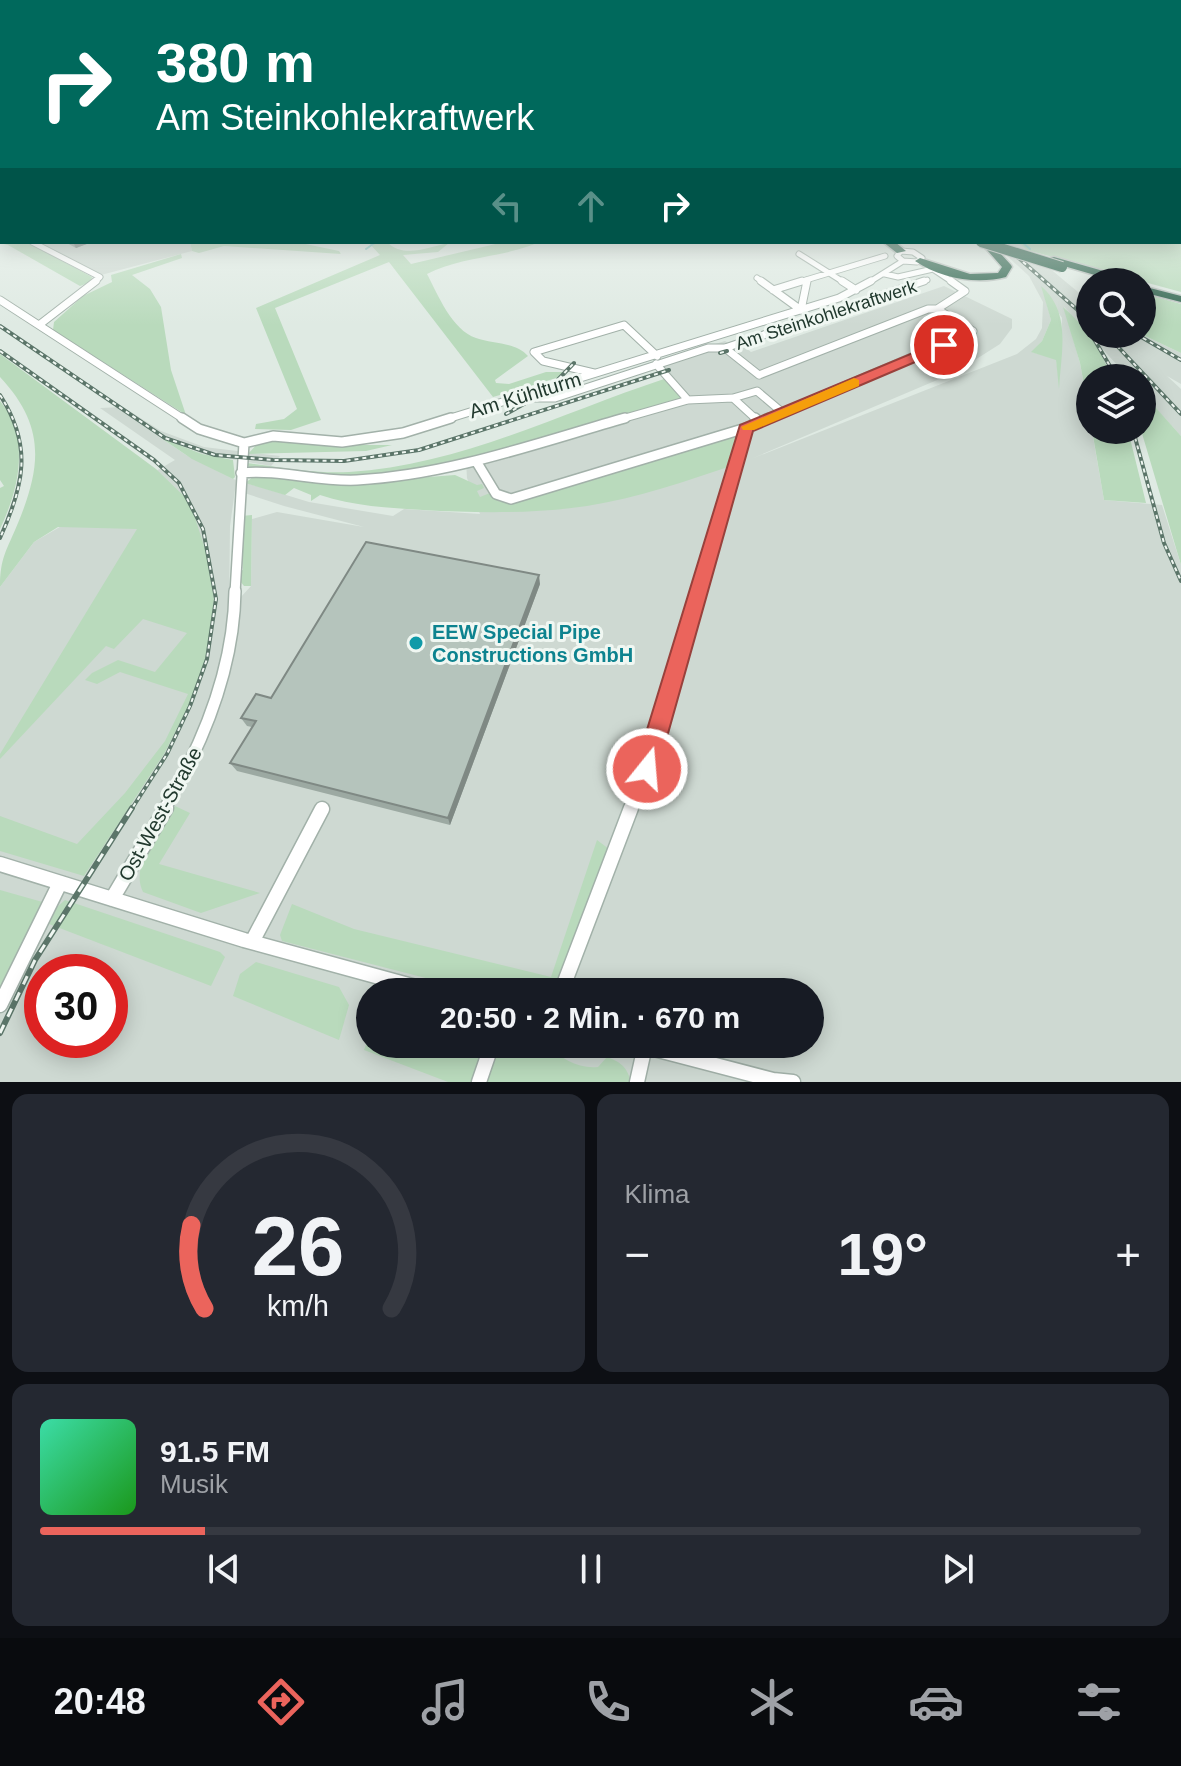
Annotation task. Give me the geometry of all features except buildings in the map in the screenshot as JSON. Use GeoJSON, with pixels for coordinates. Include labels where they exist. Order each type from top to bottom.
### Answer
{"type":"FeatureCollection","features":[{"type":"Feature","properties":{"kind":"highway"},"geometry":{"type":"LineString","coordinates":[[890,244],[902,256]]}},
{"type":"Feature","properties":{"kind":"highway"},"geometry":{"type":"LineString","coordinates":[[920,261],[964,277],[986,279],[1002,275],[1006,263],[985,244]]}},
{"type":"Feature","properties":{"kind":"highway"},"geometry":{"type":"LineString","coordinates":[[990,244],[1076,270]]}},
{"type":"Feature","properties":{"kind":"highway"},"geometry":{"type":"LineString","coordinates":[[1000,244],[1076,268]]}},
{"type":"Feature","properties":{"kind":"highway"},"geometry":{"type":"LineString","coordinates":[[1156,291],[1181,297]]}},
{"type":"Feature","properties":{"kind":"street"},"geometry":{"type":"LineString","coordinates":[[36,244],[100,277],[88,290],[39,325]]}},
{"type":"Feature","properties":{"kind":"street"},"geometry":{"type":"LineString","coordinates":[[799,254],[856,290]]}},
{"type":"Feature","properties":{"kind":"street"},"geometry":{"type":"LineString","coordinates":[[773,290],[885,256]]}},
{"type":"Feature","properties":{"kind":"street"},"geometry":{"type":"LineString","coordinates":[[902,256],[920,261]]}},
{"type":"Feature","properties":{"kind":"street","name":"Am Kühlturm"},"geometry":{"type":"LineString","coordinates":[[244,443],[273,436],[327,442],[386,437],[594,373],[656,360],[801,310],[856,290],[885,274],[902,256]]}},
{"type":"Feature","properties":{"kind":"street","name":"Am Steinkohlekraftwerk"},"geometry":{"type":"LineString","coordinates":[[885,274],[898,277],[927,269],[938,271],[965,291],[937,309]]}},
{"type":"Feature","properties":{"kind":"street"},"geometry":{"type":"LineString","coordinates":[[757,278],[801,310],[807,280]]}},
{"type":"Feature","properties":{"kind":"street","name":"Am Steinkohlekraftwerk"},"geometry":{"type":"LineString","coordinates":[[526,394],[530,398],[555,398],[656,360],[708,348],[725,348],[927,280]]}},
{"type":"Feature","properties":{"kind":"street"},"geometry":{"type":"LineString","coordinates":[[0,300],[199,429],[244,443]]}},
{"type":"Feature","properties":{"kind":"street","name":"Am Steinkohlekraftwerk"},"geometry":{"type":"LineString","coordinates":[[476,461],[496,494],[511,499],[746,428],[973,331],[937,309],[928,309],[759,375]]}},
{"type":"Feature","properties":{"kind":"street"},"geometry":{"type":"LineString","coordinates":[[594,373],[547,363],[534,352],[624,325],[688,400]]}},
{"type":"Feature","properties":{"kind":"street","name":"Am Steinkohlekraftwerk"},"geometry":{"type":"LineString","coordinates":[[725,348],[759,375]]}},
{"type":"Feature","properties":{"kind":"street","name":"Am Steinkohlekraftwerk"},"geometry":{"type":"LineString","coordinates":[[757,391],[759,375]]}},
{"type":"Feature","properties":{"kind":"street"},"geometry":{"type":"LineString","coordinates":[[241,473],[259,471],[354,480],[385,478],[476,461],[688,400],[733,398],[757,391],[783,413]]}},
{"type":"Feature","properties":{"kind":"street"},"geometry":{"type":"LineString","coordinates":[[733,398],[758,421]]}},
{"type":"Feature","properties":{"kind":"street"},"geometry":{"type":"LineString","coordinates":[[566,978],[647,769],[746,428]]}},
{"type":"Feature","properties":{"kind":"street","name":"Ost-West-Straße"},"geometry":{"type":"LineString","coordinates":[[244,443],[235,614],[221,683],[189,768],[112,899],[383,978]]}},
{"type":"Feature","properties":{"kind":"street"},"geometry":{"type":"LineString","coordinates":[[252,942],[322,809]]}},
{"type":"Feature","properties":{"kind":"street"},"geometry":{"type":"LineString","coordinates":[[0,864],[112,899]]}},
{"type":"Feature","properties":{"kind":"street"},"geometry":{"type":"LineString","coordinates":[[0,1005],[60,883]]}},
{"type":"Feature","properties":{"kind":"street"},"geometry":{"type":"LineString","coordinates":[[479,1082],[487,1058]]}},
{"type":"Feature","properties":{"kind":"street"},"geometry":{"type":"LineString","coordinates":[[637,1082],[639,1058]]}},
{"type":"Feature","properties":{"kind":"street"},"geometry":{"type":"LineString","coordinates":[[689,1058],[773,1080],[793,1082]]}},
{"type":"Feature","properties":{"kind":"shaded area"},"geometry":{"type":"Polygon","coordinates":[[[40,244],[190,244],[192,251],[101,275],[40,244]]]}},
{"type":"Feature","properties":{"kind":"shaded area"},"geometry":{"type":"Polygon","coordinates":[[[994,244],[1020,244],[1076,290],[1076,320],[1064,307],[1080,364],[1076,364],[1076,444],[1094,444],[1104,500],[1162,505],[1181,565],[1181,1082],[0,1082],[0,587],[34,542],[175,460],[100,408],[123,407],[161,431],[204,447],[280,456],[271,466],[202,454],[149,430],[186,455],[233,479],[309,502],[393,516],[404,509],[480,514],[467,478],[466,461],[681,397],[650,364],[725,341],[730,344],[738,342],[751,352],[944,286],[1012,319],[1012,328],[1000,344],[956,372],[751,459],[1017,354],[1036,339],[1042,328],[1043,302],[1029,276],[994,244]],[[1042,287],[1051,320],[1042,341],[1032,352],[1056,359],[1059,382],[1062,318],[1042,287]],[[235,490],[230,526],[229,610],[251,586],[252,519],[277,512],[364,527],[235,490]]]}},
{"type":"Feature","properties":{"kind":"shaded area"},"geometry":{"type":"Polygon","coordinates":[[[1156,341],[1181,353],[1181,384],[1167,376],[1181,389],[1181,436],[1156,408],[1156,364],[1116,364],[1102,348],[1156,348],[1156,341]]]}},
{"type":"Feature","properties":{"kind":"green space"},"geometry":{"type":"Polygon","coordinates":[[[4,244],[31,244],[92,277],[91,282],[80,286],[4,244]]]}},
{"type":"Feature","properties":{"kind":"green space"},"geometry":{"type":"Polygon","coordinates":[[[190,244],[306,244],[341,254],[224,246],[199,253],[192,251],[190,244]]]}},
{"type":"Feature","properties":{"kind":"green space"},"geometry":{"type":"Polygon","coordinates":[[[370,244],[390,244],[409,251],[448,244],[438,252],[403,255],[411,264],[496,244],[534,244],[427,274],[453,320],[467,334],[511,346],[528,356],[495,380],[496,383],[509,384],[546,372],[562,372],[563,376],[493,397],[389,262],[275,308],[321,420],[291,430],[255,429],[256,424],[284,419],[297,409],[256,308],[380,255],[370,244]]]}},
{"type":"Feature","properties":{"kind":"green space"},"geometry":{"type":"Polygon","coordinates":[[[1020,244],[1181,244],[1181,292],[1156,285],[1156,268],[1093,268],[1027,250],[1020,244]]]}},
{"type":"Feature","properties":{"kind":"green space"},"geometry":{"type":"Polygon","coordinates":[[[181,254],[182,258],[132,275],[150,289],[161,307],[171,370],[186,415],[53,330],[54,322],[83,296],[112,282],[111,275],[181,254]]]}},
{"type":"Feature","properties":{"kind":"green space"},"geometry":{"type":"Polygon","coordinates":[[[1041,286],[1051,297],[1061,321],[1059,389],[1056,360],[1031,352],[1042,341],[1051,320],[1041,286]]]}},
{"type":"Feature","properties":{"kind":"green space"},"geometry":{"type":"Polygon","coordinates":[[[1156,297],[1181,304],[1181,353],[1156,341],[1156,297]]]}},
{"type":"Feature","properties":{"kind":"green space"},"geometry":{"type":"Polygon","coordinates":[[[1063,307],[1076,319],[1076,348],[1097,348],[1106,364],[1080,363],[1063,307]]]}},
{"type":"Feature","properties":{"kind":"green space"},"geometry":{"type":"Polygon","coordinates":[[[0,354],[156,469],[190,502],[206,552],[214,599],[206,659],[189,705],[164,754],[84,876],[0,851],[0,816],[77,844],[125,793],[165,741],[188,694],[120,672],[97,684],[85,680],[118,660],[155,672],[187,633],[143,619],[114,649],[106,646],[0,759],[0,754],[137,529],[58,527],[34,542],[0,587],[7,547],[32,482],[35,446],[25,412],[0,377],[0,354]]]}},
{"type":"Feature","properties":{"kind":"green space"},"geometry":{"type":"Polygon","coordinates":[[[664,379],[681,397],[680,400],[433,470],[347,477],[251,469],[246,463],[298,470],[349,472],[431,459],[510,436],[664,379]]]}},
{"type":"Feature","properties":{"kind":"green space"},"geometry":{"type":"Polygon","coordinates":[[[0,401],[16,431],[19,464],[17,481],[0,529],[0,488],[4,486],[0,480],[0,401]]]}},
{"type":"Feature","properties":{"kind":"green space"},"geometry":{"type":"Polygon","coordinates":[[[1156,408],[1181,436],[1181,565],[1145,444],[1156,444],[1156,408]]]}},
{"type":"Feature","properties":{"kind":"green space"},"geometry":{"type":"Polygon","coordinates":[[[742,433],[734,465],[643,494],[567,509],[484,512],[397,508],[358,504],[320,495],[311,501],[311,495],[294,488],[285,495],[245,483],[257,474],[350,483],[455,475],[477,485],[482,484],[484,488],[477,491],[480,497],[490,493],[500,502],[509,502],[742,433]]]}},
{"type":"Feature","properties":{"kind":"green space"},"geometry":{"type":"Polygon","coordinates":[[[161,438],[202,454],[233,460],[235,477],[233,479],[192,459],[161,438]]]}},
{"type":"Feature","properties":{"kind":"green space"},"geometry":{"type":"Polygon","coordinates":[[[280,440],[313,445],[392,445],[366,451],[248,454],[258,443],[280,440]]]}},
{"type":"Feature","properties":{"kind":"green space"},"geometry":{"type":"Polygon","coordinates":[[[1094,444],[1131,444],[1146,503],[1104,500],[1094,444]]]}},
{"type":"Feature","properties":{"kind":"green space"},"geometry":{"type":"Polygon","coordinates":[[[252,515],[251,586],[244,586],[239,571],[243,570],[242,558],[239,558],[241,516],[252,515]]]}},
{"type":"Feature","properties":{"kind":"green space"},"geometry":{"type":"Polygon","coordinates":[[[175,806],[190,813],[159,864],[260,893],[201,913],[143,892],[140,870],[144,859],[175,806]]]}},
{"type":"Feature","properties":{"kind":"green space"},"geometry":{"type":"Polygon","coordinates":[[[597,840],[609,849],[559,978],[426,978],[282,941],[280,935],[292,904],[354,929],[551,977],[597,840]]]}},
{"type":"Feature","properties":{"kind":"green space"},"geometry":{"type":"Polygon","coordinates":[[[0,890],[46,903],[0,992],[0,890]]]}},
{"type":"Feature","properties":{"kind":"green space"},"geometry":{"type":"Polygon","coordinates":[[[65,900],[220,952],[225,957],[211,986],[49,924],[56,908],[65,900]]]}},
{"type":"Feature","properties":{"kind":"green space"},"geometry":{"type":"Polygon","coordinates":[[[256,962],[339,987],[349,1005],[339,1040],[233,996],[240,974],[256,962]]]}},
{"type":"Feature","properties":{"kind":"green space"},"geometry":{"type":"Polygon","coordinates":[[[385,1058],[483,1058],[475,1082],[448,1082],[385,1058]]]}},
{"type":"Feature","properties":{"kind":"green space"},"geometry":{"type":"Polygon","coordinates":[[[492,1058],[564,1058],[584,1066],[598,1067],[609,1058],[623,1066],[631,1082],[483,1082],[492,1058]]]}},
{"type":"Feature","properties":{"kind":"waterway"},"geometry":{"type":"LineString","coordinates":[[366,249],[373,244]]}},
{"type":"Feature","properties":{"kind":"waterway"},"geometry":{"type":"LineString","coordinates":[[1024,244],[1030,249]]}},
{"type":"Feature","properties":{"kind":"railway"},"geometry":{"type":"LineString","coordinates":[[1005,246],[1076,309]]}},
{"type":"Feature","properties":{"kind":"railway"},"geometry":{"type":"LineString","coordinates":[[0,326],[165,438],[215,455],[273,460],[344,461],[419,450],[669,370]]}},
{"type":"Feature","properties":{"kind":"railway"},"geometry":{"type":"LineString","coordinates":[[1156,346],[1181,360]]}},
{"type":"Feature","properties":{"kind":"railway"},"geometry":{"type":"LineString","coordinates":[[1099,348],[1109,364]]}},
{"type":"Feature","properties":{"kind":"railway"},"geometry":{"type":"LineString","coordinates":[[1119,348],[1181,414]]}},
{"type":"Feature","properties":{"kind":"railway"},"geometry":{"type":"LineString","coordinates":[[0,351],[154,460],[179,483],[203,529],[216,599],[207,659],[190,706],[167,754],[131,810]]}},
{"type":"Feature","properties":{"kind":"railway"},"geometry":{"type":"LineString","coordinates":[[720,353],[727,351]]}},
{"type":"Feature","properties":{"kind":"railway"},"geometry":{"type":"LineString","coordinates":[[506,414],[547,391],[574,363]]}},
{"type":"Feature","properties":{"kind":"railway"},"geometry":{"type":"LineString","coordinates":[[0,395],[17,431],[21,449],[15,500],[0,538]]}},
{"type":"Feature","properties":{"kind":"railway"},"geometry":{"type":"LineString","coordinates":[[1137,444],[1164,543],[1181,581]]}},
{"type":"Feature","properties":{"kind":"railway"},"geometry":{"type":"LineString","coordinates":[[0,1033],[35,960],[132,808]]}},
{"type":"Feature","properties":{"kind":"slow traffic"},"geometry":{"type":"LineString","coordinates":[[749,427],[854,383]]}},
{"type":"Feature","properties":{"kind":"place","name":"EEW Special Pipe Constructions GmbH"},"geometry":{"type":"Point","coordinates":[416,643]}},
{"type":"Feature","properties":{"kind":"route"},"geometry":{"type":"LineString","coordinates":[[647,769],[746,428],[944,345]]}}]}
